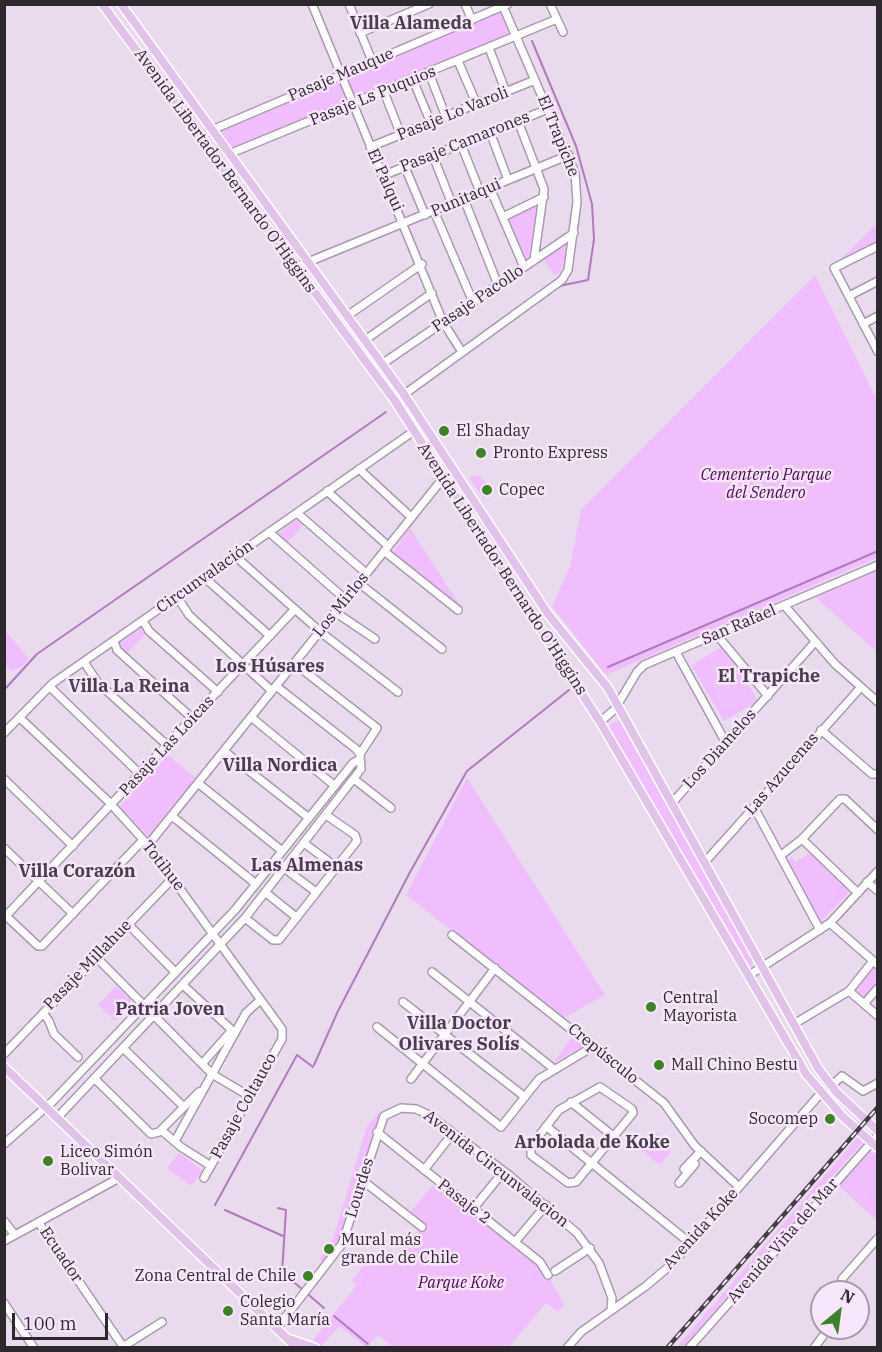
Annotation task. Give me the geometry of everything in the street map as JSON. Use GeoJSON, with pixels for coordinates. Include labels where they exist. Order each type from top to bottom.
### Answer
{"type":"FeatureCollection","features":[{"type":"Feature","properties":{"kind":"main road","name":"Avenida Libertador Bernardo O'Higgins"},"geometry":{"type":"LineString","coordinates":[[102,4],[395,401],[600,722],[806,1074],[821,1094],[874,1145]]}},
{"type":"Feature","properties":{"kind":"main road","name":"Avenida Libertador Bernardo O'Higgins"},"geometry":{"type":"LineString","coordinates":[[121,4],[403,393],[548,614],[604,684],[831,1086],[878,1133]]}},
{"type":"Feature","properties":{"kind":"main road"},"geometry":{"type":"LineString","coordinates":[[303,276],[310,266]]}},
{"type":"Feature","properties":{"kind":"main road"},"geometry":{"type":"LineString","coordinates":[[4,1067],[297,1347]]}},
{"type":"Feature","properties":{"kind":"main road"},"geometry":{"type":"LineString","coordinates":[[289,1339],[315,1347]]}},
{"type":"Feature","properties":{"kind":"street","name":"El Palqui"},"geometry":{"type":"LineString","coordinates":[[312,4],[382,176],[422,264],[443,322],[462,352]]}},
{"type":"Feature","properties":{"kind":"street"},"geometry":{"type":"LineString","coordinates":[[349,4],[372,61]]}},
{"type":"Feature","properties":{"kind":"street"},"geometry":{"type":"LineString","coordinates":[[360,33],[429,4]]}},
{"type":"Feature","properties":{"kind":"street"},"geometry":{"type":"LineString","coordinates":[[465,4],[472,20]]}},
{"type":"Feature","properties":{"kind":"street"},"geometry":{"type":"LineString","coordinates":[[550,4],[563,32]]}},
{"type":"Feature","properties":{"kind":"street","name":"Pasaje Mauque"},"geometry":{"type":"LineString","coordinates":[[212,130],[504,5]]}},
{"type":"Feature","properties":{"kind":"street","name":"El Trapiche"},"geometry":{"type":"LineString","coordinates":[[462,352],[562,280],[574,233],[577,186],[569,155],[504,5]]}},
{"type":"Feature","properties":{"kind":"street","name":"Pasaje Ls Puquios"},"geometry":{"type":"LineString","coordinates":[[229,154],[353,105],[557,19]]}},
{"type":"Feature","properties":{"kind":"street"},"geometry":{"type":"LineString","coordinates":[[489,48],[506,92]]}},
{"type":"Feature","properties":{"kind":"street"},"geometry":{"type":"LineString","coordinates":[[458,61],[477,105]]}},
{"type":"Feature","properties":{"kind":"street"},"geometry":{"type":"LineString","coordinates":[[429,73],[446,117]]}},
{"type":"Feature","properties":{"kind":"street"},"geometry":{"type":"LineString","coordinates":[[413,80],[431,123]]}},
{"type":"Feature","properties":{"kind":"street","name":"Pasaje Lo Varoli"},"geometry":{"type":"LineString","coordinates":[[370,147],[535,80]]}},
{"type":"Feature","properties":{"kind":"street"},"geometry":{"type":"LineString","coordinates":[[384,92],[401,135]]}},
{"type":"Feature","properties":{"kind":"street","name":"Pasaje Camarones"},"geometry":{"type":"LineString","coordinates":[[382,176],[548,109]]}},
{"type":"Feature","properties":{"kind":"street"},"geometry":{"type":"LineString","coordinates":[[518,121],[538,168],[544,196],[534,260]]}},
{"type":"Feature","properties":{"kind":"street"},"geometry":{"type":"LineString","coordinates":[[490,132],[508,180]]}},
{"type":"Feature","properties":{"kind":"street"},"geometry":{"type":"LineString","coordinates":[[461,144],[480,192]]}},
{"type":"Feature","properties":{"kind":"street","name":"Punitaqui"},"geometry":{"type":"LineString","coordinates":[[296,267],[310,266],[404,223],[569,155]]}},
{"type":"Feature","properties":{"kind":"street"},"geometry":{"type":"LineString","coordinates":[[433,156],[452,204]]}},
{"type":"Feature","properties":{"kind":"street"},"geometry":{"type":"LineString","coordinates":[[405,167],[425,215]]}},
{"type":"Feature","properties":{"kind":"street"},"geometry":{"type":"LineString","coordinates":[[490,188],[524,267]]}},
{"type":"Feature","properties":{"kind":"street"},"geometry":{"type":"LineString","coordinates":[[502,216],[544,196]]}},
{"type":"Feature","properties":{"kind":"street"},"geometry":{"type":"LineString","coordinates":[[464,199],[498,285]]}},
{"type":"Feature","properties":{"kind":"street"},"geometry":{"type":"LineString","coordinates":[[434,211],[473,302]]}},
{"type":"Feature","properties":{"kind":"street","name":"Pasaje Pacollo"},"geometry":{"type":"LineString","coordinates":[[382,364],[574,233]]}},
{"type":"Feature","properties":{"kind":"street"},"geometry":{"type":"LineString","coordinates":[[877,351],[834,268],[878,246]]}},
{"type":"Feature","properties":{"kind":"street"},"geometry":{"type":"LineString","coordinates":[[347,316],[422,264]]}},
{"type":"Feature","properties":{"kind":"street"},"geometry":{"type":"LineString","coordinates":[[849,296],[878,281]]}},
{"type":"Feature","properties":{"kind":"street"},"geometry":{"type":"LineString","coordinates":[[364,340],[432,293]]}},
{"type":"Feature","properties":{"kind":"street"},"geometry":{"type":"LineString","coordinates":[[863,324],[878,316]]}},
{"type":"Feature","properties":{"kind":"street"},"geometry":{"type":"LineString","coordinates":[[395,401],[462,352]]}},
{"type":"Feature","properties":{"kind":"street","name":"Circunvalación"},"geometry":{"type":"LineString","coordinates":[[4,734],[50,687],[414,430]]}},
{"type":"Feature","properties":{"kind":"street"},"geometry":{"type":"LineString","coordinates":[[359,469],[411,517]]}},
{"type":"Feature","properties":{"kind":"street","name":"Los Mirlos"},"geometry":{"type":"LineString","coordinates":[[5,916],[38,946],[42,946],[172,816],[444,477]]}},
{"type":"Feature","properties":{"kind":"street"},"geometry":{"type":"LineString","coordinates":[[327,491],[386,549],[458,610]]}},
{"type":"Feature","properties":{"kind":"street"},"geometry":{"type":"LineString","coordinates":[[297,513],[366,573]]}},
{"type":"Feature","properties":{"kind":"street"},"geometry":{"type":"LineString","coordinates":[[269,532],[345,599]]}},
{"type":"Feature","properties":{"kind":"street"},"geometry":{"type":"LineString","coordinates":[[235,556],[320,631],[399,692]]}},
{"type":"Feature","properties":{"kind":"street","name":"San Rafael"},"geometry":{"type":"LineString","coordinates":[[600,722],[617,704],[640,667],[878,565]]}},
{"type":"Feature","properties":{"kind":"street"},"geometry":{"type":"LineString","coordinates":[[205,578],[270,636]]}},
{"type":"Feature","properties":{"kind":"street"},"geometry":{"type":"LineString","coordinates":[[359,583],[442,649]]}},
{"type":"Feature","properties":{"kind":"street"},"geometry":{"type":"LineString","coordinates":[[57,1118],[245,918],[361,769],[360,757],[244,665],[189,615],[177,597]]}},
{"type":"Feature","properties":{"kind":"street"},"geometry":{"type":"LineString","coordinates":[[784,605],[815,642],[878,702]]}},
{"type":"Feature","properties":{"kind":"street","name":"Pasaje Las Loicas"},"geometry":{"type":"LineString","coordinates":[[5,916],[141,775],[295,609]]}},
{"type":"Feature","properties":{"kind":"street"},"geometry":{"type":"LineString","coordinates":[[335,612],[375,639]]}},
{"type":"Feature","properties":{"kind":"street"},"geometry":{"type":"LineString","coordinates":[[143,621],[149,631],[218,692]]}},
{"type":"Feature","properties":{"kind":"street"},"geometry":{"type":"LineString","coordinates":[[716,634],[768,696]]}},
{"type":"Feature","properties":{"kind":"street"},"geometry":{"type":"LineString","coordinates":[[114,641],[117,650],[193,719]]}},
{"type":"Feature","properties":{"kind":"street","name":"Los Diamelos"},"geometry":{"type":"LineString","coordinates":[[672,803],[815,642]]}},
{"type":"Feature","properties":{"kind":"street"},"geometry":{"type":"LineString","coordinates":[[676,652],[726,743]]}},
{"type":"Feature","properties":{"kind":"street"},"geometry":{"type":"LineString","coordinates":[[84,662],[99,683],[168,746]]}},
{"type":"Feature","properties":{"kind":"street"},"geometry":{"type":"LineString","coordinates":[[4,1144],[46,1108],[256,884],[360,757],[377,728],[294,663]]}},
{"type":"Feature","properties":{"kind":"street"},"geometry":{"type":"LineString","coordinates":[[50,687],[141,775]]}},
{"type":"Feature","properties":{"kind":"street","name":"Las Azucenas"},"geometry":{"type":"LineString","coordinates":[[705,862],[861,687]]}},
{"type":"Feature","properties":{"kind":"street"},"geometry":{"type":"LineString","coordinates":[[250,717],[335,786]]}},
{"type":"Feature","properties":{"kind":"street","name":"Totihue"},"geometry":{"type":"LineString","coordinates":[[20,718],[112,805],[146,842],[284,1034]]}},
{"type":"Feature","properties":{"kind":"street"},"geometry":{"type":"LineString","coordinates":[[821,730],[876,774]]}},
{"type":"Feature","properties":{"kind":"street"},"geometry":{"type":"LineString","coordinates":[[224,751],[309,818]]}},
{"type":"Feature","properties":{"kind":"street"},"geometry":{"type":"LineString","coordinates":[[4,779],[73,846]]}},
{"type":"Feature","properties":{"kind":"street"},"geometry":{"type":"LineString","coordinates":[[354,779],[391,808]]}},
{"type":"Feature","properties":{"kind":"street"},"geometry":{"type":"LineString","coordinates":[[198,783],[282,851]]}},
{"type":"Feature","properties":{"kind":"street"},"geometry":{"type":"LineString","coordinates":[[780,856],[802,839],[841,798],[878,830]]}},
{"type":"Feature","properties":{"kind":"street"},"geometry":{"type":"LineString","coordinates":[[753,807],[820,930]]}},
{"type":"Feature","properties":{"kind":"street"},"geometry":{"type":"LineString","coordinates":[[245,918],[273,940],[279,940],[357,841],[355,835],[326,815]]}},
{"type":"Feature","properties":{"kind":"street"},"geometry":{"type":"LineString","coordinates":[[172,816],[256,884]]}},
{"type":"Feature","properties":{"kind":"street"},"geometry":{"type":"LineString","coordinates":[[802,839],[858,893]]}},
{"type":"Feature","properties":{"kind":"street"},"geometry":{"type":"LineString","coordinates":[[304,843],[336,867]]}},
{"type":"Feature","properties":{"kind":"street"},"geometry":{"type":"LineString","coordinates":[[4,848],[73,914]]}},
{"type":"Feature","properties":{"kind":"street"},"geometry":{"type":"LineString","coordinates":[[284,868],[316,892]]}},
{"type":"Feature","properties":{"kind":"street"},"geometry":{"type":"LineString","coordinates":[[748,976],[830,923],[878,871]]}},
{"type":"Feature","properties":{"kind":"street","name":"Pasaje Millahue"},"geometry":{"type":"LineString","coordinates":[[4,1054],[173,878]]}},
{"type":"Feature","properties":{"kind":"street"},"geometry":{"type":"LineString","coordinates":[[867,882],[878,891]]}},
{"type":"Feature","properties":{"kind":"street"},"geometry":{"type":"LineString","coordinates":[[265,892],[296,918]]}},
{"type":"Feature","properties":{"kind":"street"},"geometry":{"type":"LineString","coordinates":[[794,1024],[849,991],[875,963],[830,923]]}},
{"type":"Feature","properties":{"kind":"street"},"geometry":{"type":"LineString","coordinates":[[128,924],[174,971]]}},
{"type":"Feature","properties":{"kind":"street","name":"Crepúsculo"},"geometry":{"type":"LineString","coordinates":[[452,935],[664,1103],[701,1151],[739,1187]]}},
{"type":"Feature","properties":{"kind":"street"},"geometry":{"type":"LineString","coordinates":[[96,957],[212,1074],[249,1096]]}},
{"type":"Feature","properties":{"kind":"street"},"geometry":{"type":"LineString","coordinates":[[411,1079],[495,968]]}},
{"type":"Feature","properties":{"kind":"street"},"geometry":{"type":"LineString","coordinates":[[432,972],[554,1068]]}},
{"type":"Feature","properties":{"kind":"street"},"geometry":{"type":"LineString","coordinates":[[183,985],[233,1031]]}},
{"type":"Feature","properties":{"kind":"street"},"geometry":{"type":"LineString","coordinates":[[864,1004],[878,988]]}},
{"type":"Feature","properties":{"kind":"street"},"geometry":{"type":"LineString","coordinates":[[849,991],[878,1016]]}},
{"type":"Feature","properties":{"kind":"street"},"geometry":{"type":"LineString","coordinates":[[202,1064],[259,1001]]}},
{"type":"Feature","properties":{"kind":"street"},"geometry":{"type":"LineString","coordinates":[[402,1002],[525,1097]]}},
{"type":"Feature","properties":{"kind":"street"},"geometry":{"type":"LineString","coordinates":[[43,1013],[54,1034],[78,1057]]}},
{"type":"Feature","properties":{"kind":"street"},"geometry":{"type":"LineString","coordinates":[[376,1027],[501,1126],[539,1079],[594,1046]]}},
{"type":"Feature","properties":{"kind":"street"},"geometry":{"type":"LineString","coordinates":[[175,1141],[233,1031]]}},
{"type":"Feature","properties":{"kind":"street","name":"Pasaje Coltauco"},"geometry":{"type":"LineString","coordinates":[[204,1178],[284,1034]]}},
{"type":"Feature","properties":{"kind":"street"},"geometry":{"type":"LineString","coordinates":[[123,1048],[184,1107]]}},
{"type":"Feature","properties":{"kind":"street"},"geometry":{"type":"LineString","coordinates":[[831,1086],[842,1077],[863,1091],[878,1083]]}},
{"type":"Feature","properties":{"kind":"street"},"geometry":{"type":"LineString","coordinates":[[94,1078],[151,1134],[161,1130],[206,1086]]}},
{"type":"Feature","properties":{"kind":"street"},"geometry":{"type":"LineString","coordinates":[[600,1087],[632,1109],[633,1113],[572,1184],[531,1155],[531,1146],[546,1126],[559,1110],[600,1087]]}},
{"type":"Feature","properties":{"kind":"street","name":"Avenida Koke"},"geometry":{"type":"LineString","coordinates":[[567,1347],[581,1332],[646,1286],[690,1243],[821,1094]]}},
{"type":"Feature","properties":{"kind":"street"},"geometry":{"type":"LineString","coordinates":[[571,1102],[613,1136]]}},
{"type":"Feature","properties":{"kind":"street","name":"Avenida Circunvalacion"},"geometry":{"type":"LineString","coordinates":[[377,1132],[384,1116],[396,1108],[408,1108],[423,1112],[453,1133],[546,1205],[578,1233],[590,1248],[606,1279],[612,1298],[612,1309]]}},
{"type":"Feature","properties":{"kind":"street"},"geometry":{"type":"LineString","coordinates":[[546,1126],[592,1161],[690,1243]]}},
{"type":"Feature","properties":{"kind":"street"},"geometry":{"type":"LineString","coordinates":[[161,1130],[211,1166]]}},
{"type":"Feature","properties":{"kind":"street","name":"Pasaje 2"},"geometry":{"type":"LineString","coordinates":[[377,1132],[551,1273],[590,1248]]}},
{"type":"Feature","properties":{"kind":"street","name":"Lourdes"},"geometry":{"type":"LineString","coordinates":[[277,1328],[338,1250],[348,1229],[377,1132]]}},
{"type":"Feature","properties":{"kind":"street"},"geometry":{"type":"LineString","coordinates":[[424,1170],[453,1133]]}},
{"type":"Feature","properties":{"kind":"street","name":"Avenida Viña del Mar"},"geometry":{"type":"LineString","coordinates":[[689,1347],[874,1145],[878,1133]]}},
{"type":"Feature","properties":{"kind":"street"},"geometry":{"type":"LineString","coordinates":[[684,1169],[701,1151]]}},
{"type":"Feature","properties":{"kind":"street"},"geometry":{"type":"LineString","coordinates":[[679,1184],[695,1164],[693,1160]]}},
{"type":"Feature","properties":{"kind":"street"},"geometry":{"type":"LineString","coordinates":[[473,1209],[503,1172]]}},
{"type":"Feature","properties":{"kind":"street"},"geometry":{"type":"LineString","coordinates":[[4,1241],[119,1178]]}},
{"type":"Feature","properties":{"kind":"street"},"geometry":{"type":"LineString","coordinates":[[362,1180],[422,1227]]}},
{"type":"Feature","properties":{"kind":"street"},"geometry":{"type":"LineString","coordinates":[[515,1242],[546,1205]]}},
{"type":"Feature","properties":{"kind":"street"},"geometry":{"type":"LineString","coordinates":[[4,1221],[15,1235]]}},
{"type":"Feature","properties":{"kind":"street","name":"Ecuador"},"geometry":{"type":"LineString","coordinates":[[39,1223],[123,1347]]}},
{"type":"Feature","properties":{"kind":"street"},"geometry":{"type":"LineString","coordinates":[[842,1280],[878,1238]]}},
{"type":"Feature","properties":{"kind":"street"},"geometry":{"type":"LineString","coordinates":[[4,1303],[34,1347]]}},
{"type":"Feature","properties":{"kind":"street"},"geometry":{"type":"LineString","coordinates":[[123,1347],[162,1322]]}},
{"type":"Feature","properties":{"kind":"green space"},"geometry":{"type":"Polygon","coordinates":[[[503,11],[514,37],[233,152],[217,126],[503,11]]]}},
{"type":"Feature","properties":{"kind":"green space"},"geometry":{"type":"Polygon","coordinates":[[[539,202],[529,259],[523,262],[505,218],[539,202]]]}},
{"type":"Feature","properties":{"kind":"green space"},"geometry":{"type":"Polygon","coordinates":[[[877,223],[877,243],[839,261],[877,223]]]}},
{"type":"Feature","properties":{"kind":"green space"},"geometry":{"type":"Polygon","coordinates":[[[568,241],[561,271],[555,276],[543,259],[568,241]]]}},
{"type":"Feature","properties":{"kind":"green space","name":"Cementerio Parque del Sendero"},"geometry":{"type":"Polygon","coordinates":[[[815,275],[877,400],[877,558],[606,675],[552,606],[570,567],[581,510],[815,275]]]}},
{"type":"Feature","properties":{"kind":"green space"},"geometry":{"type":"Polygon","coordinates":[[[479,475],[489,487],[484,499],[469,477],[479,475]]]}},
{"type":"Feature","properties":{"kind":"green space"},"geometry":{"type":"Polygon","coordinates":[[[296,519],[304,524],[287,543],[277,535],[296,519]]]}},
{"type":"Feature","properties":{"kind":"green space"},"geometry":{"type":"Polygon","coordinates":[[[410,528],[463,610],[392,553],[410,528]]]}},
{"type":"Feature","properties":{"kind":"green space"},"geometry":{"type":"Polygon","coordinates":[[[877,571],[877,652],[815,597],[877,571]]]}},
{"type":"Feature","properties":{"kind":"green space"},"geometry":{"type":"Polygon","coordinates":[[[142,626],[146,634],[126,654],[119,643],[142,626]]]}},
{"type":"Feature","properties":{"kind":"green space"},"geometry":{"type":"Polygon","coordinates":[[[4,629],[29,659],[21,667],[11,671],[5,662],[4,629]]]}},
{"type":"Feature","properties":{"kind":"green space"},"geometry":{"type":"Polygon","coordinates":[[[725,645],[758,701],[724,721],[691,665],[725,645]]]}},
{"type":"Feature","properties":{"kind":"green space"},"geometry":{"type":"Polygon","coordinates":[[[621,718],[755,961],[750,966],[607,727],[621,718]]]}},
{"type":"Feature","properties":{"kind":"green space"},"geometry":{"type":"Polygon","coordinates":[[[168,755],[196,778],[149,837],[119,807],[168,755]]]}},
{"type":"Feature","properties":{"kind":"green space"},"geometry":{"type":"Polygon","coordinates":[[[467,778],[605,995],[564,1018],[406,895],[467,778]]]}},
{"type":"Feature","properties":{"kind":"green space"},"geometry":{"type":"Polygon","coordinates":[[[812,852],[852,890],[820,922],[789,862],[791,856],[795,862],[812,852]]]}},
{"type":"Feature","properties":{"kind":"green space"},"geometry":{"type":"Polygon","coordinates":[[[873,964],[877,968],[877,984],[864,1000],[852,989],[873,964]]]}},
{"type":"Feature","properties":{"kind":"green space"},"geometry":{"type":"Polygon","coordinates":[[[116,986],[130,999],[130,1003],[115,1021],[98,1005],[116,986]]]}},
{"type":"Feature","properties":{"kind":"green space"},"geometry":{"type":"Polygon","coordinates":[[[573,1036],[585,1046],[553,1063],[573,1036]]]}},
{"type":"Feature","properties":{"kind":"green space"},"geometry":{"type":"Polygon","coordinates":[[[381,1111],[339,1244],[325,1264],[319,1259],[331,1245],[367,1126],[381,1111]]]}},
{"type":"Feature","properties":{"kind":"green space"},"geometry":{"type":"Polygon","coordinates":[[[658,1132],[671,1152],[660,1165],[642,1150],[658,1132]]]}},
{"type":"Feature","properties":{"kind":"green space"},"geometry":{"type":"Polygon","coordinates":[[[860,1135],[863,1139],[862,1143],[683,1347],[676,1348],[860,1135]]]}},
{"type":"Feature","properties":{"kind":"green space"},"geometry":{"type":"Polygon","coordinates":[[[867,1150],[877,1154],[877,1221],[838,1185],[867,1150]]]}},
{"type":"Feature","properties":{"kind":"green space"},"geometry":{"type":"Polygon","coordinates":[[[179,1153],[203,1171],[191,1186],[167,1168],[179,1153]]]}},
{"type":"Feature","properties":{"kind":"green space","name":"Parque Koke"},"geometry":{"type":"Polygon","coordinates":[[[433,1185],[438,1191],[450,1190],[540,1262],[564,1304],[558,1312],[546,1303],[509,1347],[390,1347],[391,1345],[378,1335],[366,1347],[339,1326],[321,1347],[313,1340],[357,1285],[352,1280],[373,1254],[395,1261],[422,1227],[408,1215],[433,1185]]]}},
{"type":"Feature","properties":{"kind":"waterway"},"geometry":{"type":"LineString","coordinates":[[532,41],[576,146],[592,204],[594,239],[588,280],[559,286]]}},
{"type":"Feature","properties":{"kind":"waterway"},"geometry":{"type":"LineString","coordinates":[[4,690],[37,654],[386,412]]}},
{"type":"Feature","properties":{"kind":"waterway"},"geometry":{"type":"LineString","coordinates":[[608,667],[878,551]]}},
{"type":"Feature","properties":{"kind":"waterway"},"geometry":{"type":"LineString","coordinates":[[314,1065],[338,1011],[409,874],[467,771],[569,690]]}},
{"type":"Feature","properties":{"kind":"waterway"},"geometry":{"type":"LineString","coordinates":[[215,1205],[297,1055],[313,1067]]}},
{"type":"Feature","properties":{"kind":"waterway"},"geometry":{"type":"LineString","coordinates":[[278,1208],[286,1210],[282,1272],[324,1308]]}},
{"type":"Feature","properties":{"kind":"waterway"},"geometry":{"type":"LineString","coordinates":[[225,1210],[283,1236]]}},
{"type":"Feature","properties":{"kind":"waterway"},"geometry":{"type":"LineString","coordinates":[[334,1316],[368,1344]]}},
{"type":"Feature","properties":{"kind":"railway"},"geometry":{"type":"LineString","coordinates":[[667,1348],[878,1107]]}},
{"type":"Feature","properties":{"kind":"place","name":"El Shaday"},"geometry":{"type":"Point","coordinates":[444,431]}},
{"type":"Feature","properties":{"kind":"place","name":"Pronto Express"},"geometry":{"type":"Point","coordinates":[481,453]}},
{"type":"Feature","properties":{"kind":"place","name":"Copec"},"geometry":{"type":"Point","coordinates":[487,490]}},
{"type":"Feature","properties":{"kind":"place","name":"Central Mayorista"},"geometry":{"type":"Point","coordinates":[651,1007]}},
{"type":"Feature","properties":{"kind":"place","name":"Mall Chino Bestu"},"geometry":{"type":"Point","coordinates":[659,1065]}},
{"type":"Feature","properties":{"kind":"place","name":"Socomep"},"geometry":{"type":"Point","coordinates":[830,1119]}},
{"type":"Feature","properties":{"kind":"place","name":"Liceo Simón Bolivar"},"geometry":{"type":"Point","coordinates":[48,1161]}},
{"type":"Feature","properties":{"kind":"place","name":"Mural más grande de Chile"},"geometry":{"type":"Point","coordinates":[329,1249]}},
{"type":"Feature","properties":{"kind":"place","name":"Zona Central de Chile"},"geometry":{"type":"Point","coordinates":[308,1276]}},
{"type":"Feature","properties":{"kind":"place","name":"Colegio Santa María"},"geometry":{"type":"Point","coordinates":[228,1311]}},
{"type":"Feature","properties":{"kind":"district","name":"Villa Alameda"},"geometry":{"type":"Point","coordinates":[411,24]}},
{"type":"Feature","properties":{"kind":"district","name":"Los Húsares"},"geometry":{"type":"Point","coordinates":[270,667]}},
{"type":"Feature","properties":{"kind":"district","name":"El Trapiche"},"geometry":{"type":"Point","coordinates":[769,677]}},
{"type":"Feature","properties":{"kind":"district","name":"Villa La Reina"},"geometry":{"type":"Point","coordinates":[129,687]}},
{"type":"Feature","properties":{"kind":"district","name":"Villa Nordica"},"geometry":{"type":"Point","coordinates":[280,766]}},
{"type":"Feature","properties":{"kind":"district","name":"Las Almenas"},"geometry":{"type":"Point","coordinates":[307,866]}},
{"type":"Feature","properties":{"kind":"district","name":"Villa Corazón"},"geometry":{"type":"Point","coordinates":[77,872]}},
{"type":"Feature","properties":{"kind":"district","name":"Patria Joven"},"geometry":{"type":"Point","coordinates":[170,1010]}},
{"type":"Feature","properties":{"kind":"district","name":"Villa Doctor Olivares Solís"},"geometry":{"type":"Point","coordinates":[459,1034]}},
{"type":"Feature","properties":{"kind":"district","name":"Arbolada de Koke"},"geometry":{"type":"Point","coordinates":[592,1143]}}]}
